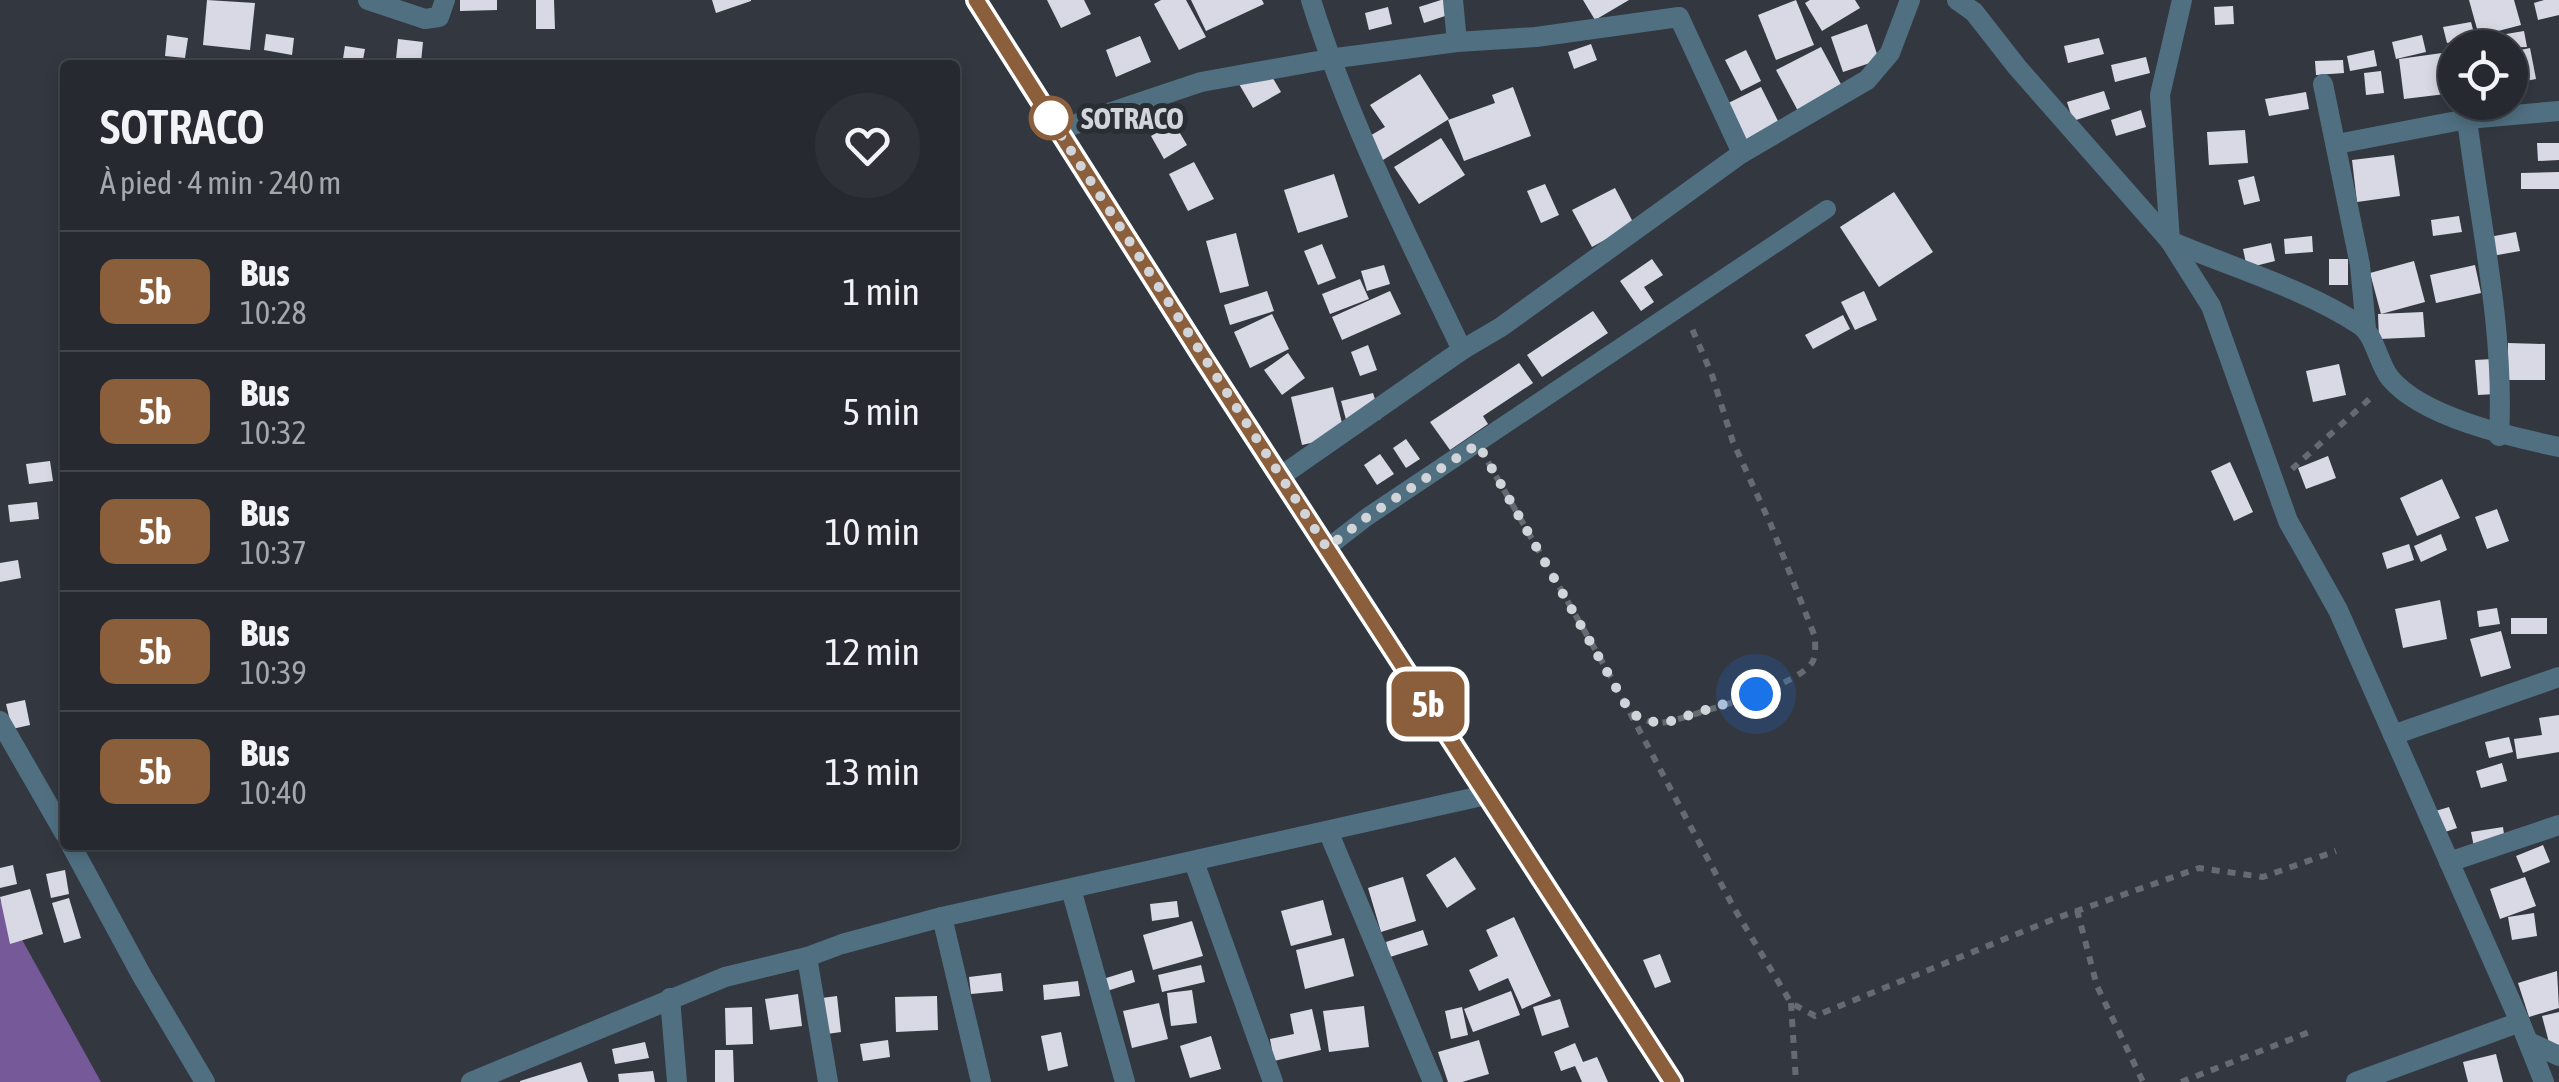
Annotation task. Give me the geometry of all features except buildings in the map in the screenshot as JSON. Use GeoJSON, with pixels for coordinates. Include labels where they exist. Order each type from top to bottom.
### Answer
{"type":"FeatureCollection","features":[{"type":"Feature","properties":{"kind":"street"},"geometry":{"type":"LineString","coordinates":[[368,0],[425,20],[439,17],[445,0]]}},
{"type":"Feature","properties":{"kind":"street"},"geometry":{"type":"LineString","coordinates":[[976,0],[1674,1082]]}},
{"type":"Feature","properties":{"kind":"street"},"geometry":{"type":"LineString","coordinates":[[1311,0],[1329,59],[1363,142],[1462,350]]}},
{"type":"Feature","properties":{"kind":"street"},"geometry":{"type":"LineString","coordinates":[[1453,0],[1457,42]]}},
{"type":"Feature","properties":{"kind":"street"},"geometry":{"type":"LineString","coordinates":[[1281,476],[1513,319],[1742,153],[1867,80],[1890,53],[1910,0]]}},
{"type":"Feature","properties":{"kind":"street"},"geometry":{"type":"LineString","coordinates":[[1957,0],[1974,12],[2017,67],[2170,241],[2211,306],[2288,521],[2338,610],[2544,1082]]}},
{"type":"Feature","properties":{"kind":"street"},"geometry":{"type":"LineString","coordinates":[[2170,241],[2160,95],[2182,0]]}},
{"type":"Feature","properties":{"kind":"street"},"geometry":{"type":"LineString","coordinates":[[1058,130],[1201,82],[1329,59],[1457,42],[1536,37],[1676,8],[1742,153]]}},
{"type":"Feature","properties":{"kind":"street"},"geometry":{"type":"LineString","coordinates":[[2324,84],[2360,264],[2366,329],[2391,380],[2422,402],[2499,436],[2559,447]]}},
{"type":"Feature","properties":{"kind":"street"},"geometry":{"type":"LineString","coordinates":[[2528,114],[2559,111]]}},
{"type":"Feature","properties":{"kind":"street"},"geometry":{"type":"LineString","coordinates":[[2337,144],[2462,120]]}},
{"type":"Feature","properties":{"kind":"street"},"geometry":{"type":"LineString","coordinates":[[2467,120],[2497,314],[2502,384],[2499,436]]}},
{"type":"Feature","properties":{"kind":"street"},"geometry":{"type":"LineString","coordinates":[[2170,241],[2322,302],[2366,329]]}},
{"type":"Feature","properties":{"kind":"street"},"geometry":{"type":"LineString","coordinates":[[2393,734],[2559,677]]}},
{"type":"Feature","properties":{"kind":"street"},"geometry":{"type":"LineString","coordinates":[[0,721],[60,825]]}},
{"type":"Feature","properties":{"kind":"street"},"geometry":{"type":"LineString","coordinates":[[471,1082],[725,977],[942,917],[1486,795]]}},
{"type":"Feature","properties":{"kind":"street"},"geometry":{"type":"LineString","coordinates":[[2449,862],[2559,825]]}},
{"type":"Feature","properties":{"kind":"street"},"geometry":{"type":"LineString","coordinates":[[1328,831],[1433,1082]]}},
{"type":"Feature","properties":{"kind":"street"},"geometry":{"type":"LineString","coordinates":[[74,850],[205,1082]]}},
{"type":"Feature","properties":{"kind":"street"},"geometry":{"type":"LineString","coordinates":[[1194,862],[1273,1082]]}},
{"type":"Feature","properties":{"kind":"street"},"geometry":{"type":"LineString","coordinates":[[1071,889],[1126,1082]]}},
{"type":"Feature","properties":{"kind":"street"},"geometry":{"type":"LineString","coordinates":[[942,917],[981,1082]]}},
{"type":"Feature","properties":{"kind":"street"},"geometry":{"type":"LineString","coordinates":[[806,957],[828,1082]]}},
{"type":"Feature","properties":{"kind":"street"},"geometry":{"type":"LineString","coordinates":[[670,998],[677,1082]]}},
{"type":"Feature","properties":{"kind":"street"},"geometry":{"type":"LineString","coordinates":[[2356,1082],[2520,1022]]}},
{"type":"Feature","properties":{"kind":"street"},"geometry":{"type":"LineString","coordinates":[[2529,1042],[2559,1056]]}},
{"type":"Feature","properties":{"kind":"lane"},"geometry":{"type":"LineString","coordinates":[[1327,548],[1367,517],[1827,209]]}},
{"type":"Feature","properties":{"kind":"path"},"geometry":{"type":"LineString","coordinates":[[1631,714],[1668,722],[1756,694],[1801,673],[1812,662],[1815,650],[1815,637],[1732,442],[1712,376],[1683,306]]}},
{"type":"Feature","properties":{"kind":"path"},"geometry":{"type":"LineString","coordinates":[[2275,485],[2391,380]]}},
{"type":"Feature","properties":{"kind":"path"},"geometry":{"type":"LineString","coordinates":[[1478,444],[1790,1003],[1796,1082]]}},
{"type":"Feature","properties":{"kind":"path"},"geometry":{"type":"LineString","coordinates":[[1790,1003],[1815,1016],[2077,910],[2198,868],[2263,877],[2336,850]]}},
{"type":"Feature","properties":{"kind":"path"},"geometry":{"type":"LineString","coordinates":[[2077,910],[2098,986],[2143,1082]]}},
{"type":"Feature","properties":{"kind":"path"},"geometry":{"type":"LineString","coordinates":[[2181,1082],[2312,1031]]}},
{"type":"Feature","properties":{"kind":"shaded area"},"geometry":{"type":"Polygon","coordinates":[[[0,900],[101,1082],[0,1082],[0,900]]]}},
{"type":"Feature","properties":{"kind":"bus line","name":"5b"},"geometry":{"type":"LineString","coordinates":[[976,0],[1203,358],[1673,1082]]}},
{"type":"Feature","properties":{"kind":"place","name":"SOTRACO"},"geometry":{"type":"Point","coordinates":[1051,118]}},
{"type":"Feature","properties":{"kind":"route"},"geometry":{"type":"LineString","coordinates":[[1051,118],[1046,112],[1327,548],[1478,444],[1631,714],[1668,722],[1756,694]]}}]}
